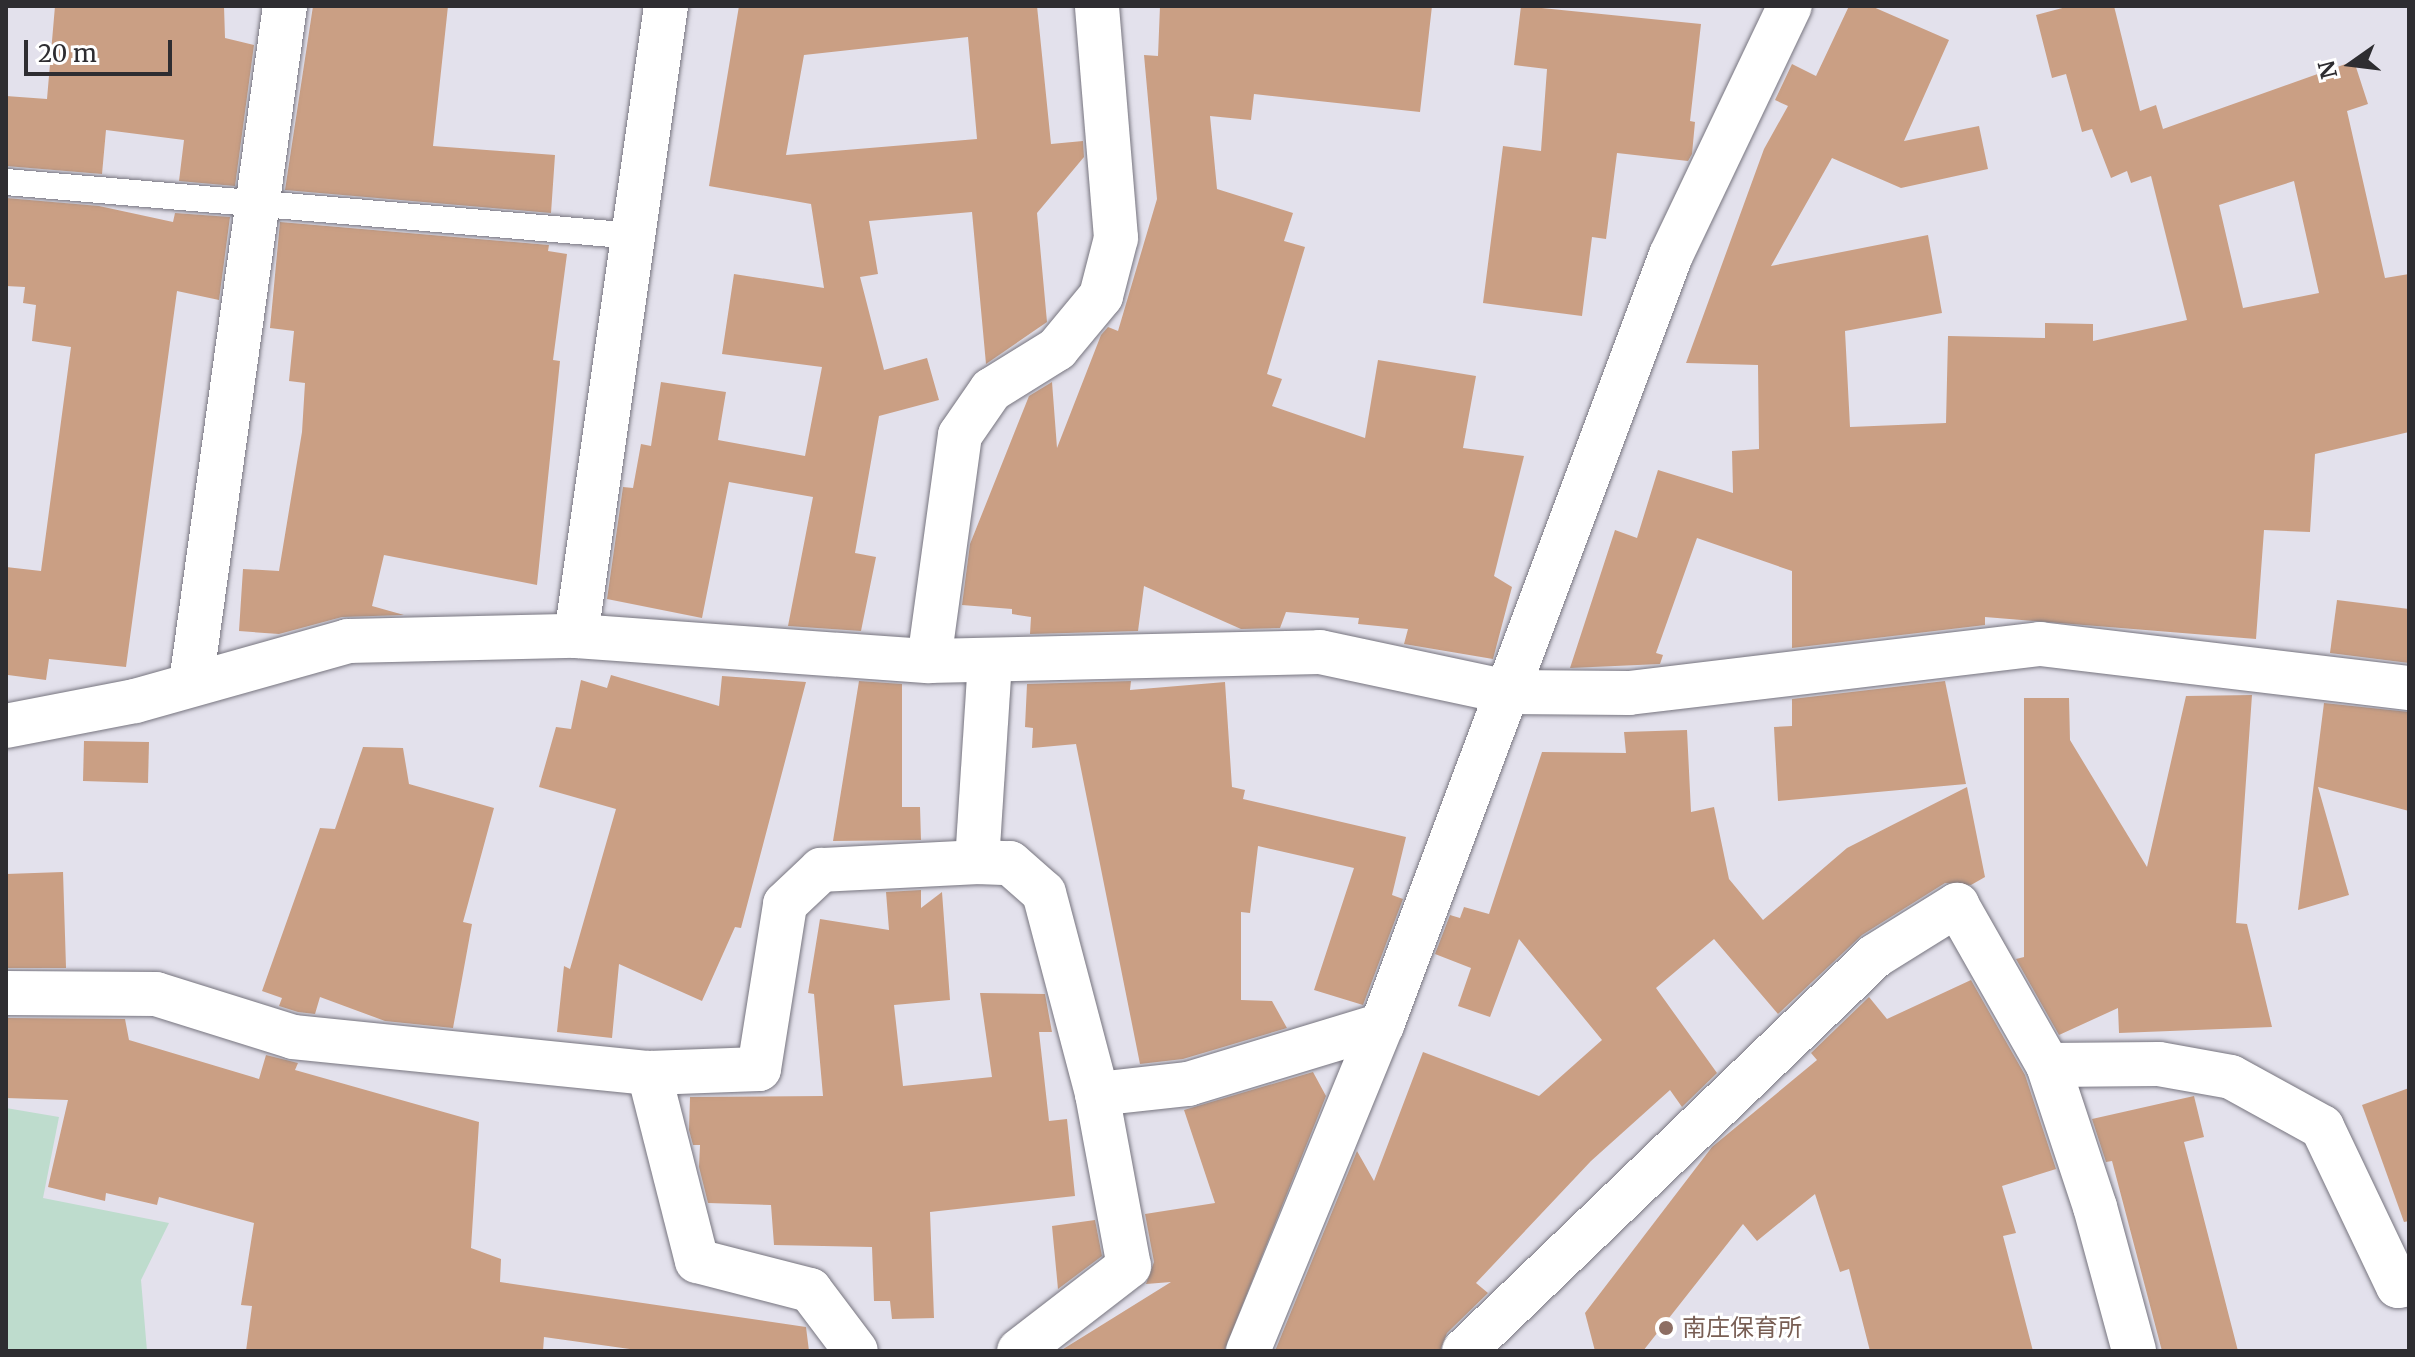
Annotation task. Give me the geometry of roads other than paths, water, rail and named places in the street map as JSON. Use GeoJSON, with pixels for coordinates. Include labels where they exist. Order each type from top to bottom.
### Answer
{"type":"FeatureCollection","features":[{"type":"Feature","properties":{"kind":"street"},"geometry":{"type":"LineString","coordinates":[[191,683],[285,6]]}},
{"type":"Feature","properties":{"kind":"street"},"geometry":{"type":"LineString","coordinates":[[576,636],[666,6]]}},
{"type":"Feature","properties":{"kind":"street"},"geometry":{"type":"LineString","coordinates":[[929,661],[960,435],[991,390],[1057,349],[1101,296],[1116,238],[1097,6]]}},
{"type":"Feature","properties":{"kind":"street"},"geometry":{"type":"LineString","coordinates":[[1248,1351],[1382,1025],[1671,255],[1790,6]]}},
{"type":"Feature","properties":{"kind":"street"},"geometry":{"type":"LineString","coordinates":[[6,726],[135,701],[348,641],[576,636],[929,661],[1320,652],[1508,692],[1629,693],[2040,644],[2409,688]]}},
{"type":"Feature","properties":{"kind":"street"},"geometry":{"type":"LineString","coordinates":[[977,862],[990,661]]}},
{"type":"Feature","properties":{"kind":"street"},"geometry":{"type":"LineString","coordinates":[[6,993],[156,994],[293,1037],[649,1073],[759,1069],[785,904],[821,870],[1010,863],[1044,893],[1097,1094],[1129,1266],[1019,1351]]}},
{"type":"Feature","properties":{"kind":"street"},"geometry":{"type":"LineString","coordinates":[[1464,1351],[1875,956],[1957,905],[2048,1065],[2095,1207],[2134,1351]]}},
{"type":"Feature","properties":{"kind":"street"},"geometry":{"type":"LineString","coordinates":[[1097,1094],[1188,1084],[1382,1025]]}},
{"type":"Feature","properties":{"kind":"street"},"geometry":{"type":"LineString","coordinates":[[2048,1065],[2159,1064],[2231,1077],[2322,1127],[2398,1286],[2409,1284]]}},
{"type":"Feature","properties":{"kind":"street"},"geometry":{"type":"LineString","coordinates":[[649,1073],[697,1261],[810,1290],[856,1351]]}},
{"type":"Feature","properties":{"kind":"lane"},"geometry":{"type":"LineString","coordinates":[[6,182],[634,236]]}},
{"type":"Feature","properties":{"kind":"place","name":"南庄保育所"},"geometry":{"type":"Point","coordinates":[1666,1328]}}]}
